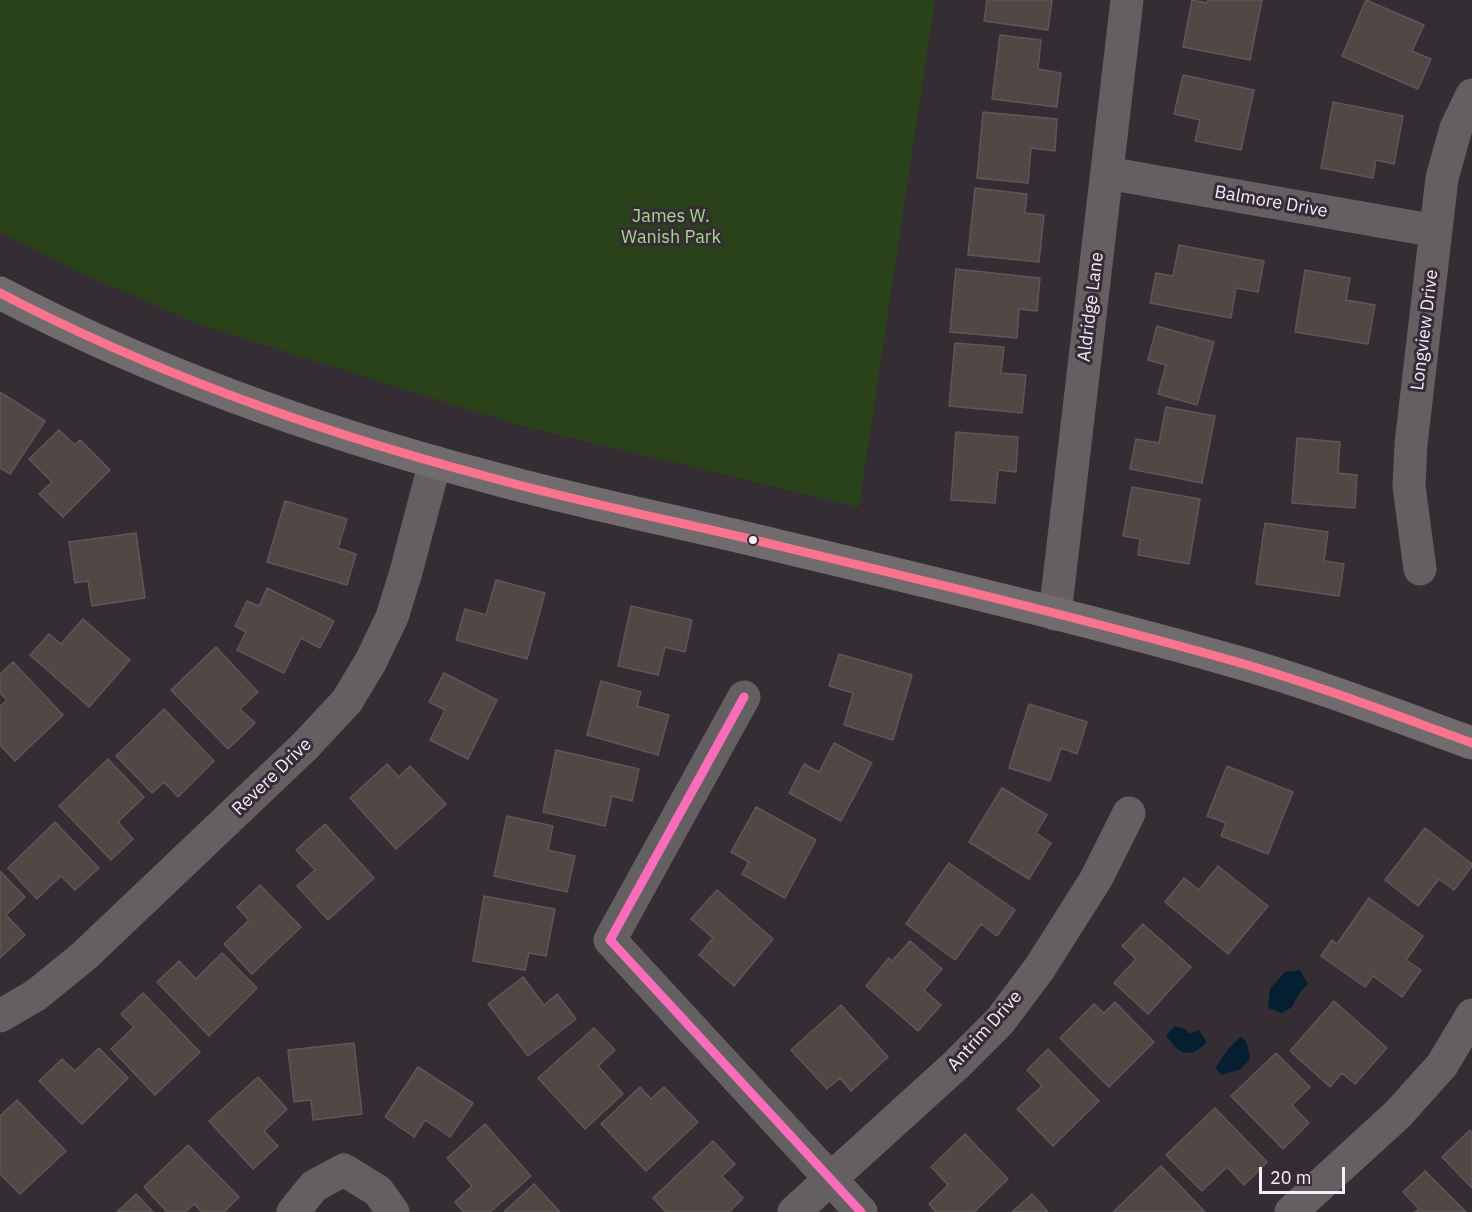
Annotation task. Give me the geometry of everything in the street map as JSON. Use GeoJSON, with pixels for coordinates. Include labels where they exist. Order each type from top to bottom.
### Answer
{"type":"FeatureCollection","features":[{"type":"Feature","properties":{"kind":"main road"},"geometry":{"type":"LineString","coordinates":[[0,293],[37,313],[185,378],[382,447],[489,478],[778,545],[1233,661],[1400,716],[1472,743]]}},
{"type":"Feature","properties":{"kind":"street","name":"Aldridge Lane"},"geometry":{"type":"LineString","coordinates":[[1055,614],[1127,0]]}},
{"type":"Feature","properties":{"kind":"street","name":"Longview Drive"},"geometry":{"type":"LineString","coordinates":[[1420,569],[1409,486],[1411,444],[1445,168],[1456,128],[1472,96]]}},
{"type":"Feature","properties":{"kind":"street","name":"Balmore Drive"},"geometry":{"type":"LineString","coordinates":[[1107,173],[1436,231]]}},
{"type":"Feature","properties":{"kind":"street","name":"Revere Drive"},"geometry":{"type":"LineString","coordinates":[[0,1016],[36,995],[84,956],[305,746],[347,701],[392,617],[435,462]]}},
{"type":"Feature","properties":{"kind":"street"},"geometry":{"type":"LineString","coordinates":[[744,697],[610,940],[861,1212]]}},
{"type":"Feature","properties":{"kind":"street","name":"Antrim Drive"},"geometry":{"type":"LineString","coordinates":[[794,1212],[956,1065],[1000,1020],[1039,969],[1096,879],[1129,813]]}},
{"type":"Feature","properties":{"kind":"street"},"geometry":{"type":"LineString","coordinates":[[1291,1212],[1398,1114],[1442,1065],[1472,1015]]}},
{"type":"Feature","properties":{"kind":"street"},"geometry":{"type":"LineString","coordinates":[[293,1212],[314,1186],[344,1170],[378,1191],[393,1212]]}},
{"type":"Feature","properties":{"kind":"green space","name":"James W. Wanish Park"},"geometry":{"type":"Polygon","coordinates":[[[0,0],[935,0],[859,507],[518,425],[201,325],[79,272],[0,232],[0,0]]]}},
{"type":"Feature","properties":{"kind":"water"},"geometry":{"type":"Polygon","coordinates":[[[1300,970],[1308,984],[1292,1007],[1282,1013],[1268,1008],[1270,989],[1285,972],[1300,970]]]}},
{"type":"Feature","properties":{"kind":"water"},"geometry":{"type":"Polygon","coordinates":[[[1175,1026],[1185,1029],[1190,1034],[1199,1030],[1207,1042],[1190,1053],[1180,1051],[1166,1035],[1175,1026]]]}},
{"type":"Feature","properties":{"kind":"water"},"geometry":{"type":"Polygon","coordinates":[[[1241,1036],[1247,1043],[1250,1059],[1241,1069],[1222,1075],[1215,1068],[1241,1036]]]}},
{"type":"Feature","properties":{"kind":"building"},"geometry":{"type":"Polygon","coordinates":[[[987,0],[1052,0],[1048,30],[984,21],[987,0]]]}},
{"type":"Feature","properties":{"kind":"building"},"geometry":{"type":"Polygon","coordinates":[[[1192,0],[1207,3],[1208,0],[1262,0],[1250,60],[1183,47],[1192,0]]]}},
{"type":"Feature","properties":{"kind":"building"},"geometry":{"type":"Polygon","coordinates":[[[1366,0],[1424,25],[1412,51],[1431,59],[1418,89],[1342,56],[1366,0]]]}},
{"type":"Feature","properties":{"kind":"building"},"geometry":{"type":"Polygon","coordinates":[[[1000,35],[1041,40],[1038,69],[1061,73],[1057,107],[992,99],[1000,35]]]}},
{"type":"Feature","properties":{"kind":"building"},"geometry":{"type":"Polygon","coordinates":[[[1183,75],[1254,90],[1241,150],[1195,141],[1200,120],[1174,114],[1183,75]]]}},
{"type":"Feature","properties":{"kind":"building"},"geometry":{"type":"Polygon","coordinates":[[[1333,102],[1403,116],[1394,164],[1376,160],[1373,178],[1321,168],[1333,102]]]}},
{"type":"Feature","properties":{"kind":"building"},"geometry":{"type":"Polygon","coordinates":[[[983,112],[1057,119],[1055,151],[1031,148],[1028,183],[977,178],[983,112]]]}},
{"type":"Feature","properties":{"kind":"building"},"geometry":{"type":"Polygon","coordinates":[[[975,188],[1027,194],[1025,213],[1044,215],[1039,262],[968,255],[975,188]]]}},
{"type":"Feature","properties":{"kind":"building"},"geometry":{"type":"Polygon","coordinates":[[[1179,245],[1264,261],[1258,292],[1236,288],[1231,318],[1150,303],[1156,273],[1173,276],[1179,245]]]}},
{"type":"Feature","properties":{"kind":"building"},"geometry":{"type":"Polygon","coordinates":[[[956,269],[1040,278],[1037,311],[1019,309],[1017,338],[950,332],[956,269]]]}},
{"type":"Feature","properties":{"kind":"building"},"geometry":{"type":"Polygon","coordinates":[[[1305,270],[1350,278],[1346,300],[1375,305],[1368,344],[1295,332],[1305,270]]]}},
{"type":"Feature","properties":{"kind":"building"},"geometry":{"type":"Polygon","coordinates":[[[1157,326],[1214,342],[1197,405],[1158,394],[1166,365],[1148,360],[1157,326]]]}},
{"type":"Feature","properties":{"kind":"building"},"geometry":{"type":"Polygon","coordinates":[[[955,343],[1004,347],[1001,373],[1026,375],[1022,413],[949,406],[955,343]]]}},
{"type":"Feature","properties":{"kind":"building"},"geometry":{"type":"Polygon","coordinates":[[[0,392],[45,421],[10,474],[0,468],[0,392]]]}},
{"type":"Feature","properties":{"kind":"building"},"geometry":{"type":"Polygon","coordinates":[[[1166,407],[1215,416],[1202,483],[1130,469],[1136,439],[1159,443],[1166,407]]]}},
{"type":"Feature","properties":{"kind":"building"},"geometry":{"type":"Polygon","coordinates":[[[59,430],[75,445],[80,440],[110,470],[63,517],[39,494],[52,482],[29,459],[59,430]]]}},
{"type":"Feature","properties":{"kind":"building"},"geometry":{"type":"Polygon","coordinates":[[[956,432],[1018,437],[1016,472],[998,470],[995,503],[951,500],[956,432]]]}},
{"type":"Feature","properties":{"kind":"building"},"geometry":{"type":"Polygon","coordinates":[[[1297,438],[1340,442],[1338,473],[1357,475],[1355,508],[1292,503],[1297,438]]]}},
{"type":"Feature","properties":{"kind":"building"},"geometry":{"type":"Polygon","coordinates":[[[1132,487],[1200,499],[1189,564],[1138,555],[1140,539],[1123,536],[1132,487]]]}},
{"type":"Feature","properties":{"kind":"building"},"geometry":{"type":"Polygon","coordinates":[[[285,501],[347,519],[338,548],[356,554],[347,585],[267,562],[285,501]]]}},
{"type":"Feature","properties":{"kind":"building"},"geometry":{"type":"Polygon","coordinates":[[[1265,523],[1328,532],[1324,561],[1344,564],[1339,596],[1256,584],[1265,523]]]}},
{"type":"Feature","properties":{"kind":"building"},"geometry":{"type":"Polygon","coordinates":[[[136,533],[145,598],[92,606],[88,581],[75,583],[69,542],[136,533]]]}},
{"type":"Feature","properties":{"kind":"building"},"geometry":{"type":"Polygon","coordinates":[[[496,580],[545,593],[527,659],[456,640],[465,609],[486,615],[496,580]]]}},
{"type":"Feature","properties":{"kind":"building"},"geometry":{"type":"Polygon","coordinates":[[[267,588],[334,621],[320,648],[301,638],[284,673],[237,650],[246,632],[235,626],[247,601],[259,606],[267,588]]]}},
{"type":"Feature","properties":{"kind":"building"},"geometry":{"type":"Polygon","coordinates":[[[631,606],[692,620],[685,652],[665,647],[658,675],[618,666],[631,606]]]}},
{"type":"Feature","properties":{"kind":"building"},"geometry":{"type":"Polygon","coordinates":[[[83,619],[130,660],[89,707],[30,655],[49,634],[61,644],[83,619]]]}},
{"type":"Feature","properties":{"kind":"building"},"geometry":{"type":"Polygon","coordinates":[[[216,647],[258,692],[240,709],[255,723],[228,749],[171,690],[216,647]]]}},
{"type":"Feature","properties":{"kind":"building"},"geometry":{"type":"Polygon","coordinates":[[[839,654],[912,675],[893,740],[844,725],[853,693],[829,686],[839,654]]]}},
{"type":"Feature","properties":{"kind":"building"},"geometry":{"type":"Polygon","coordinates":[[[13,662],[63,715],[15,761],[0,745],[0,706],[7,700],[0,693],[0,674],[13,662]]]}},
{"type":"Feature","properties":{"kind":"building"},"geometry":{"type":"Polygon","coordinates":[[[444,673],[497,700],[468,759],[430,740],[445,710],[429,702],[444,673]]]}},
{"type":"Feature","properties":{"kind":"building"},"geometry":{"type":"Polygon","coordinates":[[[601,681],[641,692],[637,706],[669,715],[658,755],[587,735],[601,681]]]}},
{"type":"Feature","properties":{"kind":"building"},"geometry":{"type":"Polygon","coordinates":[[[1029,704],[1087,722],[1077,754],[1061,748],[1050,781],[1009,768],[1029,704]]]}},
{"type":"Feature","properties":{"kind":"building"},"geometry":{"type":"Polygon","coordinates":[[[164,709],[214,761],[178,797],[164,782],[152,793],[116,756],[164,709]]]}},
{"type":"Feature","properties":{"kind":"building"},"geometry":{"type":"Polygon","coordinates":[[[834,743],[872,763],[841,821],[789,793],[804,764],[819,772],[834,743]]]}},
{"type":"Feature","properties":{"kind":"building"},"geometry":{"type":"Polygon","coordinates":[[[556,750],[639,769],[632,801],[612,796],[605,826],[543,812],[556,750]]]}},
{"type":"Feature","properties":{"kind":"building"},"geometry":{"type":"Polygon","coordinates":[[[108,759],[144,797],[118,822],[133,839],[111,860],[59,806],[108,759]]]}},
{"type":"Feature","properties":{"kind":"building"},"geometry":{"type":"Polygon","coordinates":[[[387,764],[399,777],[410,766],[446,804],[396,849],[350,798],[387,764]]]}},
{"type":"Feature","properties":{"kind":"building"},"geometry":{"type":"Polygon","coordinates":[[[1227,766],[1293,792],[1268,854],[1221,836],[1226,823],[1207,816],[1227,766]]]}},
{"type":"Feature","properties":{"kind":"building"},"geometry":{"type":"Polygon","coordinates":[[[1002,788],[1047,815],[1036,833],[1051,843],[1029,879],[969,842],[1002,788]]]}},
{"type":"Feature","properties":{"kind":"building"},"geometry":{"type":"Polygon","coordinates":[[[756,807],[816,840],[785,898],[742,874],[749,862],[731,852],[756,807]]]}},
{"type":"Feature","properties":{"kind":"building"},"geometry":{"type":"Polygon","coordinates":[[[507,816],[553,826],[548,850],[575,856],[567,892],[494,876],[507,816]]]}},
{"type":"Feature","properties":{"kind":"building"},"geometry":{"type":"Polygon","coordinates":[[[55,822],[99,868],[75,890],[61,876],[37,899],[8,868],[55,822]]]}},
{"type":"Feature","properties":{"kind":"building"},"geometry":{"type":"Polygon","coordinates":[[[325,824],[374,878],[328,920],[297,886],[315,870],[296,850],[325,824]]]}},
{"type":"Feature","properties":{"kind":"building"},"geometry":{"type":"Polygon","coordinates":[[[1425,828],[1472,866],[1454,890],[1439,879],[1418,906],[1385,880],[1425,828]]]}},
{"type":"Feature","properties":{"kind":"building"},"geometry":{"type":"Polygon","coordinates":[[[949,863],[1015,910],[997,936],[981,924],[955,960],[906,924],[949,863]]]}},
{"type":"Feature","properties":{"kind":"building"},"geometry":{"type":"Polygon","coordinates":[[[1218,866],[1268,906],[1228,954],[1165,902],[1184,878],[1199,890],[1218,866]]]}},
{"type":"Feature","properties":{"kind":"building"},"geometry":{"type":"Polygon","coordinates":[[[0,871],[25,897],[6,915],[25,935],[0,958],[0,871]]]}},
{"type":"Feature","properties":{"kind":"building"},"geometry":{"type":"Polygon","coordinates":[[[260,885],[301,927],[252,974],[224,944],[249,920],[237,907],[260,885]]]}},
{"type":"Feature","properties":{"kind":"building"},"geometry":{"type":"Polygon","coordinates":[[[717,890],[773,939],[734,986],[699,955],[713,938],[691,919],[717,890]]]}},
{"type":"Feature","properties":{"kind":"building"},"geometry":{"type":"Polygon","coordinates":[[[484,896],[555,909],[546,956],[529,953],[525,970],[473,961],[484,896]]]}},
{"type":"Feature","properties":{"kind":"building"},"geometry":{"type":"Polygon","coordinates":[[[1369,898],[1423,936],[1406,960],[1421,970],[1402,997],[1373,976],[1365,987],[1321,956],[1332,940],[1337,944],[1369,898]]]}},
{"type":"Feature","properties":{"kind":"building"},"geometry":{"type":"Polygon","coordinates":[[[1143,924],[1191,967],[1148,1014],[1114,983],[1136,959],[1122,946],[1143,924]]]}},
{"type":"Feature","properties":{"kind":"building"},"geometry":{"type":"Polygon","coordinates":[[[910,941],[942,969],[924,990],[941,1005],[918,1031],[866,986],[889,958],[892,961],[910,941]]]}},
{"type":"Feature","properties":{"kind":"building"},"geometry":{"type":"Polygon","coordinates":[[[222,953],[257,988],[209,1036],[157,982],[179,961],[196,979],[222,953]]]}},
{"type":"Feature","properties":{"kind":"building"},"geometry":{"type":"Polygon","coordinates":[[[523,977],[544,1005],[557,994],[576,1019],[528,1056],[488,1004],[523,977]]]}},
{"type":"Feature","properties":{"kind":"building"},"geometry":{"type":"Polygon","coordinates":[[[143,993],[200,1052],[155,1095],[111,1049],[134,1027],[121,1014],[143,993]]]}},
{"type":"Feature","properties":{"kind":"building"},"geometry":{"type":"Polygon","coordinates":[[[1334,1001],[1387,1048],[1355,1084],[1342,1073],[1330,1087],[1290,1051],[1334,1001]]]}},
{"type":"Feature","properties":{"kind":"building"},"geometry":{"type":"Polygon","coordinates":[[[1115,1002],[1154,1042],[1109,1087],[1060,1038],[1094,1004],[1104,1013],[1115,1002]]]}},
{"type":"Feature","properties":{"kind":"building"},"geometry":{"type":"Polygon","coordinates":[[[841,1005],[888,1057],[851,1091],[840,1078],[827,1089],[791,1050],[841,1005]]]}},
{"type":"Feature","properties":{"kind":"building"},"geometry":{"type":"Polygon","coordinates":[[[594,1028],[615,1050],[598,1066],[623,1094],[585,1129],[538,1078],[594,1028]]]}},
{"type":"Feature","properties":{"kind":"building"},"geometry":{"type":"Polygon","coordinates":[[[354,1043],[362,1114],[313,1120],[311,1100],[294,1102],[288,1050],[354,1043]]]}},
{"type":"Feature","properties":{"kind":"building"},"geometry":{"type":"Polygon","coordinates":[[[99,1048],[128,1078],[82,1124],[39,1081],[62,1059],[75,1071],[99,1048]]]}},
{"type":"Feature","properties":{"kind":"building"},"geometry":{"type":"Polygon","coordinates":[[[1048,1049],[1099,1101],[1053,1146],[1017,1109],[1042,1086],[1027,1070],[1048,1049]]]}},
{"type":"Feature","properties":{"kind":"building"},"geometry":{"type":"Polygon","coordinates":[[[1276,1053],[1310,1087],[1292,1105],[1309,1123],[1283,1149],[1231,1096],[1276,1053]]]}},
{"type":"Feature","properties":{"kind":"building"},"geometry":{"type":"Polygon","coordinates":[[[418,1067],[473,1103],[450,1137],[425,1120],[414,1137],[385,1117],[418,1067]]]}},
{"type":"Feature","properties":{"kind":"building"},"geometry":{"type":"Polygon","coordinates":[[[258,1077],[287,1109],[264,1131],[278,1146],[253,1169],[209,1121],[258,1077]]]}},
{"type":"Feature","properties":{"kind":"building"},"geometry":{"type":"Polygon","coordinates":[[[640,1087],[651,1099],[664,1087],[698,1122],[646,1171],[601,1124],[640,1087]]]}},
{"type":"Feature","properties":{"kind":"building"},"geometry":{"type":"Polygon","coordinates":[[[17,1100],[66,1151],[20,1194],[0,1174],[0,1116],[17,1100]]]}},
{"type":"Feature","properties":{"kind":"building"},"geometry":{"type":"Polygon","coordinates":[[[1215,1108],[1267,1162],[1244,1185],[1227,1167],[1202,1191],[1166,1155],[1215,1108]]]}},
{"type":"Feature","properties":{"kind":"building"},"geometry":{"type":"Polygon","coordinates":[[[485,1124],[531,1176],[490,1212],[464,1212],[455,1202],[472,1186],[447,1158],[485,1124]]]}},
{"type":"Feature","properties":{"kind":"building"},"geometry":{"type":"Polygon","coordinates":[[[1470,1130],[1472,1133],[1472,1188],[1442,1157],[1470,1130]]]}},
{"type":"Feature","properties":{"kind":"building"},"geometry":{"type":"Polygon","coordinates":[[[965,1134],[1008,1179],[974,1212],[936,1212],[929,1204],[948,1185],[931,1167],[965,1134]]]}},
{"type":"Feature","properties":{"kind":"building"},"geometry":{"type":"Polygon","coordinates":[[[713,1141],[735,1164],[722,1176],[743,1198],[729,1212],[666,1212],[653,1198],[713,1141]]]}},
{"type":"Feature","properties":{"kind":"building"},"geometry":{"type":"Polygon","coordinates":[[[188,1145],[239,1197],[224,1212],[202,1212],[194,1204],[185,1212],[167,1212],[144,1187],[188,1145]]]}},
{"type":"Feature","properties":{"kind":"building"},"geometry":{"type":"Polygon","coordinates":[[[1161,1166],[1205,1212],[1113,1212],[1161,1166]]]}},
{"type":"Feature","properties":{"kind":"building"},"geometry":{"type":"Polygon","coordinates":[[[1425,1171],[1466,1212],[1415,1212],[1419,1209],[1403,1192],[1425,1171]]]}},
{"type":"Feature","properties":{"kind":"building"},"geometry":{"type":"Polygon","coordinates":[[[534,1184],[560,1212],[504,1212],[534,1184]]]}},
{"type":"Feature","properties":{"kind":"building"},"geometry":{"type":"Polygon","coordinates":[[[136,1194],[153,1212],[117,1212],[136,1194]]]}},
{"type":"Feature","properties":{"kind":"building"},"geometry":{"type":"Polygon","coordinates":[[[1032,1194],[1048,1212],[1012,1212],[1032,1194]]]}},
{"type":"Feature","properties":{"kind":"transit line"},"geometry":{"type":"LineString","coordinates":[[0,293],[117,349],[238,398],[423,459],[521,486],[1062,615],[1230,660],[1352,699],[1472,743]]}},
{"type":"Feature","properties":{"kind":"transit line"},"geometry":{"type":"LineString","coordinates":[[744,697],[610,940],[861,1212]]}}]}
